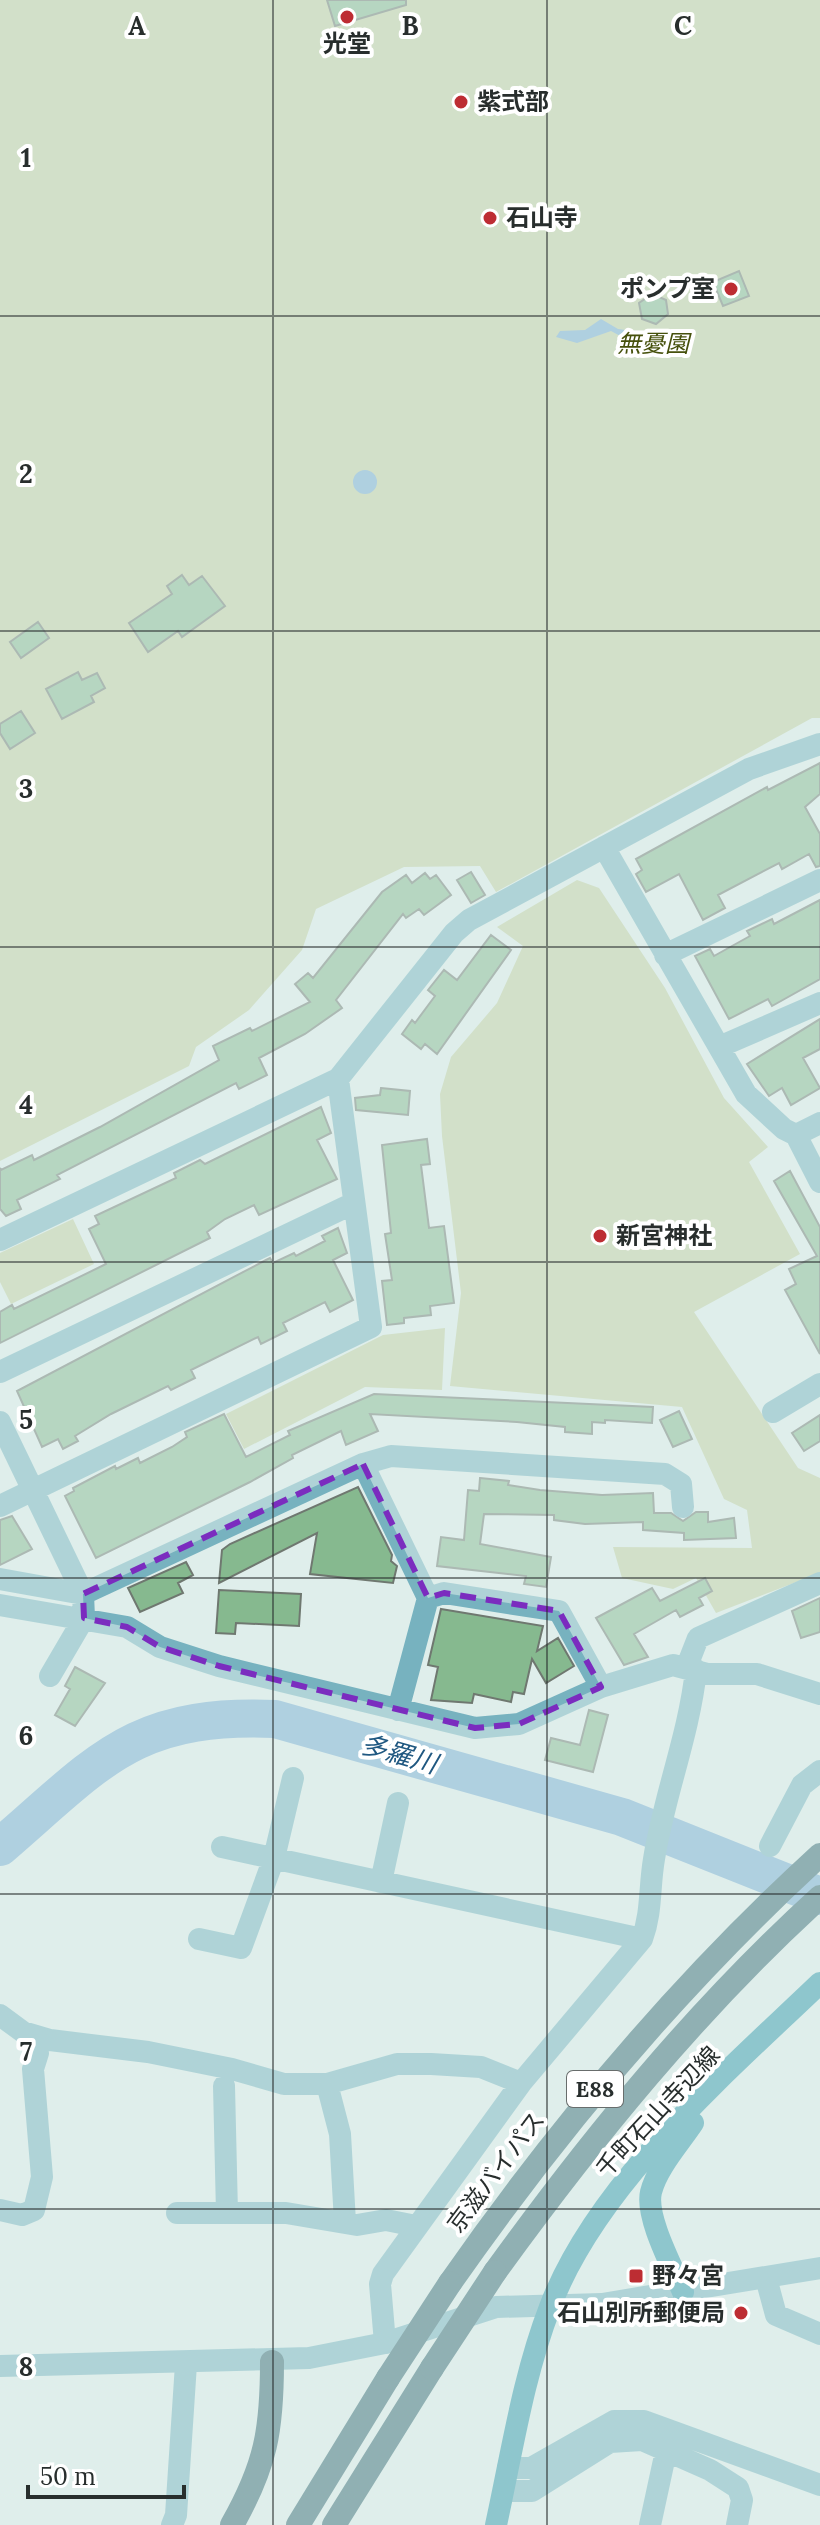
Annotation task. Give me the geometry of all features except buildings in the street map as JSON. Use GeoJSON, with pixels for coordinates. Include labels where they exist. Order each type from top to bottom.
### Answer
{"type":"FeatureCollection","features":[{"type":"Feature","properties":{"kind":"highway","name":"京滋バイパス"},"geometry":{"type":"LineString","coordinates":[[298,2525],[450,2283],[548,2146],[615,2065],[760,1910],[820,1855]]}},
{"type":"Feature","properties":{"kind":"highway","name":"E88"},"geometry":{"type":"LineString","coordinates":[[334,2525],[495,2272],[578,2159],[659,2061],[820,1897]]}},
{"type":"Feature","properties":{"kind":"highway"},"geometry":{"type":"LineString","coordinates":[[232,2525],[260,2472],[269,2430],[272,2362]]}},
{"type":"Feature","properties":{"kind":"main road","name":"千町石山寺辺線"},"geometry":{"type":"LineString","coordinates":[[496,2525],[532,2360],[550,2306],[571,2262],[613,2197],[645,2157],[820,1983]]}},
{"type":"Feature","properties":{"kind":"main road"},"geometry":{"type":"LineString","coordinates":[[683,2292],[652,2214],[650,2195],[659,2174],[723,2079]]}},
{"type":"Feature","properties":{"kind":"street"},"geometry":{"type":"LineString","coordinates":[[0,1240],[338,1079],[454,933],[469,920],[749,769],[820,744]]}},
{"type":"Feature","properties":{"kind":"street"},"geometry":{"type":"LineString","coordinates":[[604,847],[746,1094],[784,1129],[796,1135],[820,1182]]}},
{"type":"Feature","properties":{"kind":"street"},"geometry":{"type":"LineString","coordinates":[[665,955],[820,880]]}},
{"type":"Feature","properties":{"kind":"street"},"geometry":{"type":"LineString","coordinates":[[719,1047],[820,1003]]}},
{"type":"Feature","properties":{"kind":"street"},"geometry":{"type":"LineString","coordinates":[[0,1506],[371,1327],[338,1079]]}},
{"type":"Feature","properties":{"kind":"street"},"geometry":{"type":"LineString","coordinates":[[796,1135],[820,1123]]}},
{"type":"Feature","properties":{"kind":"street"},"geometry":{"type":"LineString","coordinates":[[0,1372],[354,1203]]}},
{"type":"Feature","properties":{"kind":"street"},"geometry":{"type":"LineString","coordinates":[[773,1412],[820,1384]]}},
{"type":"Feature","properties":{"kind":"street"},"geometry":{"type":"LineString","coordinates":[[0,1422],[83,1594],[84,1618],[50,1676]]}},
{"type":"Feature","properties":{"kind":"street"},"geometry":{"type":"LineString","coordinates":[[0,1579],[83,1594],[363,1464],[391,1456],[665,1474],[681,1484],[683,1507]]}},
{"type":"Feature","properties":{"kind":"street"},"geometry":{"type":"LineString","coordinates":[[363,1464],[428,1598],[398,1710]]}},
{"type":"Feature","properties":{"kind":"street"},"geometry":{"type":"LineString","coordinates":[[385,2343],[380,2284],[383,2274],[521,2083],[642,1939],[651,1914],[655,1853],[693,1699],[691,1668],[698,1638],[820,1583]]}},
{"type":"Feature","properties":{"kind":"street"},"geometry":{"type":"LineString","coordinates":[[428,1598],[444,1593],[559,1611],[601,1687]]}},
{"type":"Feature","properties":{"kind":"street"},"geometry":{"type":"LineString","coordinates":[[0,1605],[127,1627],[160,1647],[219,1666],[475,1728],[498,1728],[541,1716],[601,1687],[653,1669],[691,1668],[757,1674],[820,1694]]}},
{"type":"Feature","properties":{"kind":"street"},"geometry":{"type":"LineString","coordinates":[[770,1846],[802,1785],[820,1771]]}},
{"type":"Feature","properties":{"kind":"street"},"geometry":{"type":"LineString","coordinates":[[199,1939],[241,1948],[274,1858],[293,1778]]}},
{"type":"Feature","properties":{"kind":"street"},"geometry":{"type":"LineString","coordinates":[[381,1882],[398,1803]]}},
{"type":"Feature","properties":{"kind":"street"},"geometry":{"type":"LineString","coordinates":[[222,1847],[642,1939]]}},
{"type":"Feature","properties":{"kind":"street"},"geometry":{"type":"LineString","coordinates":[[0,2015],[23,2032],[50,2040],[148,2052],[232,2069],[284,2084],[327,2084],[374,2069],[420,2064],[481,2067],[521,2083]]}},
{"type":"Feature","properties":{"kind":"street"},"geometry":{"type":"LineString","coordinates":[[0,2210],[22,2215],[34,2210],[42,2177],[33,2069],[38,2053]]}},
{"type":"Feature","properties":{"kind":"street"},"geometry":{"type":"LineString","coordinates":[[327,2084],[340,2134],[345,2222]]}},
{"type":"Feature","properties":{"kind":"street"},"geometry":{"type":"LineString","coordinates":[[224,2086],[227,2213]]}},
{"type":"Feature","properties":{"kind":"street"},"geometry":{"type":"LineString","coordinates":[[177,2213],[286,2213],[345,2222],[399,2220],[416,2226]]}},
{"type":"Feature","properties":{"kind":"street"},"geometry":{"type":"LineString","coordinates":[[0,2366],[272,2362],[385,2343],[474,2312],[602,2304],[820,2268]]}},
{"type":"Feature","properties":{"kind":"street"},"geometry":{"type":"LineString","coordinates":[[766,2278],[776,2315],[820,2334]]}},
{"type":"Feature","properties":{"kind":"street"},"geometry":{"type":"LineString","coordinates":[[172,2525],[176,2515],[186,2364]]}},
{"type":"Feature","properties":{"kind":"street"},"geometry":{"type":"LineString","coordinates":[[508,2468],[531,2468],[614,2421],[628,2419],[644,2421],[820,2485]]}},
{"type":"Feature","properties":{"kind":"street"},"geometry":{"type":"LineString","coordinates":[[504,2491],[532,2491],[610,2442],[642,2440],[710,2470],[738,2488],[742,2500],[737,2525]]}},
{"type":"Feature","properties":{"kind":"street"},"geometry":{"type":"LineString","coordinates":[[650,2525],[666,2451]]}},
{"type":"Feature","properties":{"kind":"highlighted area"},"geometry":{"type":"Polygon","coordinates":[[[363,1464],[428,1598],[444,1593],[559,1611],[601,1687],[519,1724],[475,1728],[219,1666],[160,1647],[127,1627],[84,1618],[83,1594],[363,1464]]]}},
{"type":"Feature","properties":{"kind":"green space","name":"無憂園"},"geometry":{"type":"Polygon","coordinates":[[[0,0],[820,0],[820,718],[812,718],[496,892],[480,866],[404,867],[316,909],[302,950],[249,1010],[196,1047],[189,1066],[0,1161],[0,0]]]}},
{"type":"Feature","properties":{"kind":"green space"},"geometry":{"type":"Polygon","coordinates":[[[577,880],[599,888],[665,988],[724,1098],[768,1147],[749,1162],[800,1254],[694,1312],[798,1468],[820,1478],[820,1573],[716,1613],[696,1578],[673,1589],[622,1578],[613,1547],[752,1548],[747,1510],[724,1499],[682,1407],[450,1386],[461,1293],[442,1136],[440,1094],[451,1057],[497,1003],[523,946],[497,927],[577,880]]]}},
{"type":"Feature","properties":{"kind":"green space"},"geometry":{"type":"Polygon","coordinates":[[[73,1219],[94,1264],[11,1304],[0,1282],[0,1253],[73,1219]]]}},
{"type":"Feature","properties":{"kind":"green space"},"geometry":{"type":"Polygon","coordinates":[[[445,1328],[442,1390],[365,1387],[244,1449],[226,1414],[383,1335],[445,1328]]]}},
{"type":"Feature","properties":{"kind":"water"},"geometry":{"type":"Polygon","coordinates":[[[601,319],[618,329],[647,333],[651,339],[647,342],[624,338],[611,331],[577,343],[556,337],[560,331],[585,330],[601,319]]]}},
{"type":"Feature","properties":{"kind":"water"},"geometry":{"type":"Polygon","coordinates":[[[365,470],[376,477],[377,482],[370,493],[365,494],[354,487],[353,482],[360,471],[365,470]]]}},
{"type":"Feature","properties":{"kind":"waterway","name":"多羅川"},"geometry":{"type":"LineString","coordinates":[[0,1847],[94,1767],[122,1748],[152,1734],[186,1724],[227,1719],[275,1719],[622,1817],[820,1896]]}},
{"type":"Feature","properties":{"kind":"place","name":"光堂"},"geometry":{"type":"Point","coordinates":[347,17]}},
{"type":"Feature","properties":{"kind":"place","name":"紫式部"},"geometry":{"type":"Point","coordinates":[461,102]}},
{"type":"Feature","properties":{"kind":"place","name":"石山寺"},"geometry":{"type":"Point","coordinates":[490,218]}},
{"type":"Feature","properties":{"kind":"place","name":"ポンプ室"},"geometry":{"type":"Point","coordinates":[731,289]}},
{"type":"Feature","properties":{"kind":"place","name":"新宮神社"},"geometry":{"type":"Point","coordinates":[600,1236]}},
{"type":"Feature","properties":{"kind":"place","name":"野々宮"},"geometry":{"type":"Point","coordinates":[636,2276]}},
{"type":"Feature","properties":{"kind":"place","name":"石山別所郵便局"},"geometry":{"type":"Point","coordinates":[741,2313]}}]}
